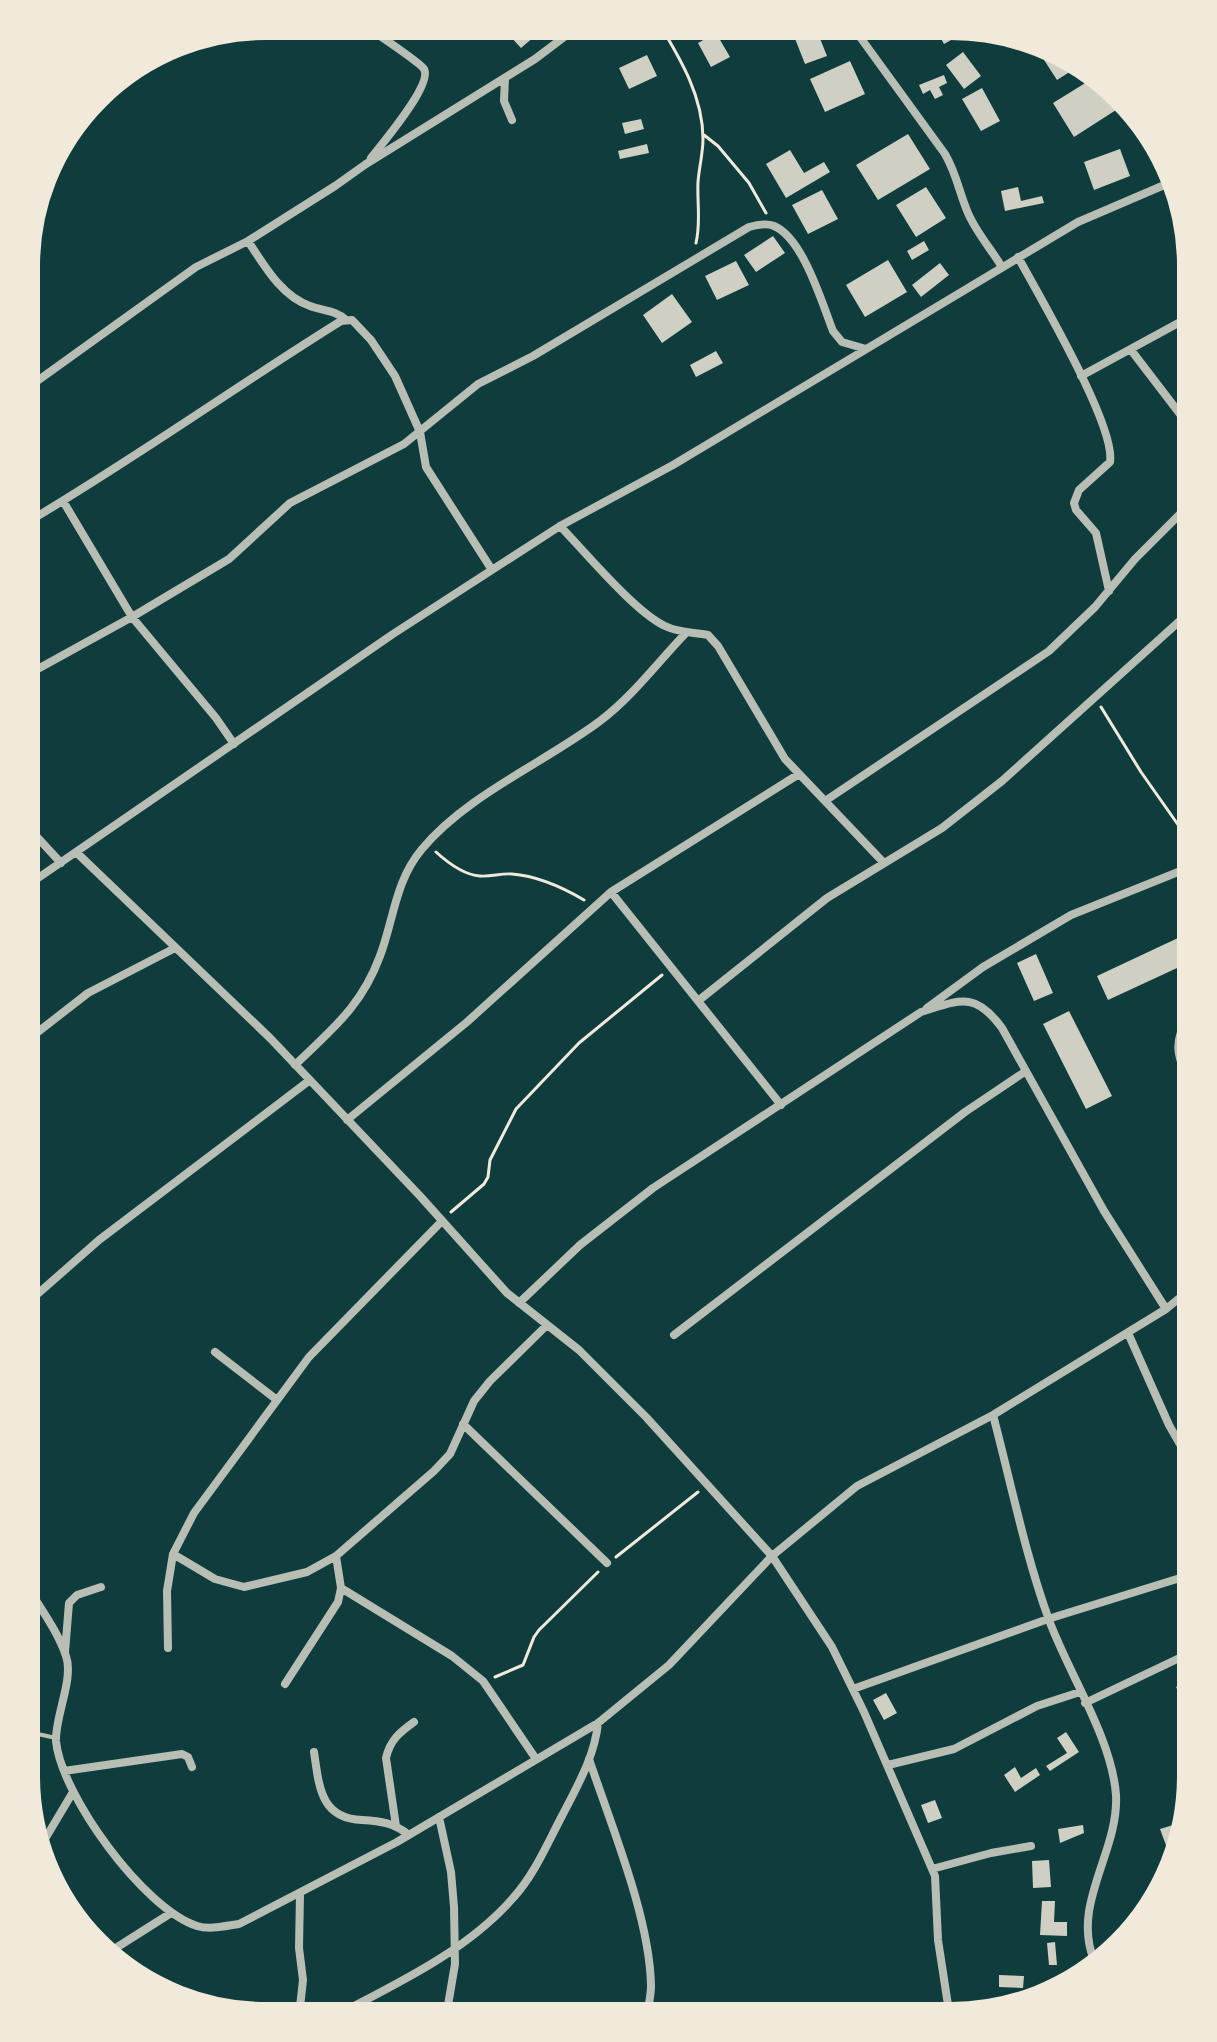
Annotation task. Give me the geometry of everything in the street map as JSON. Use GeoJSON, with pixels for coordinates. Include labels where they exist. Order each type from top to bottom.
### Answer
{"type":"FeatureCollection","features":[{"type":"Feature","properties":{"kind":"street"},"geometry":{"type":"LineString","coordinates":[[366,164],[425,83],[423,66],[380,38]]}},
{"type":"Feature","properties":{"kind":"street"},"geometry":{"type":"LineString","coordinates":[[38,380],[196,267],[248,241],[505,78],[562,38]]}},
{"type":"Feature","properties":{"kind":"street"},"geometry":{"type":"LineString","coordinates":[[861,38],[957,173],[966,210],[1002,267]]}},
{"type":"Feature","properties":{"kind":"street"},"geometry":{"type":"LineString","coordinates":[[505,78],[504,101],[512,120]]}},
{"type":"Feature","properties":{"kind":"street"},"geometry":{"type":"LineString","coordinates":[[38,878],[393,634],[560,526],[673,465],[1078,222],[1164,184]]}},
{"type":"Feature","properties":{"kind":"street"},"geometry":{"type":"LineString","coordinates":[[38,669],[229,559],[277,513],[301,496],[371,462],[420,432],[478,384],[533,356],[749,227],[774,226],[787,236],[801,253],[833,331],[842,342],[866,349]]}},
{"type":"Feature","properties":{"kind":"street"},"geometry":{"type":"LineString","coordinates":[[248,241],[267,270],[297,300],[338,313],[346,320]]}},
{"type":"Feature","properties":{"kind":"street"},"geometry":{"type":"LineString","coordinates":[[1018,257],[1081,376],[1110,444],[1110,462],[1079,490],[1074,503],[1076,510],[1096,533],[1109,591]]}},
{"type":"Feature","properties":{"kind":"street"},"geometry":{"type":"LineString","coordinates":[[38,516],[251,377],[346,320],[352,320],[360,326],[395,376],[420,432],[426,467],[492,570]]}},
{"type":"Feature","properties":{"kind":"street"},"geometry":{"type":"LineString","coordinates":[[1081,376],[1179,323]]}},
{"type":"Feature","properties":{"kind":"street"},"geometry":{"type":"LineString","coordinates":[[1131,350],[1179,413]]}},
{"type":"Feature","properties":{"kind":"street"},"geometry":{"type":"LineString","coordinates":[[63,501],[132,617],[234,744]]}},
{"type":"Feature","properties":{"kind":"street"},"geometry":{"type":"LineString","coordinates":[[825,801],[1049,651],[1179,515]]}},
{"type":"Feature","properties":{"kind":"street"},"geometry":{"type":"LineString","coordinates":[[560,526],[641,609],[663,626],[685,634],[708,635],[718,646],[785,759],[884,863]]}},
{"type":"Feature","properties":{"kind":"street"},"geometry":{"type":"LineString","coordinates":[[698,1001],[827,898],[942,828],[1002,781],[1179,622]]}},
{"type":"Feature","properties":{"kind":"street"},"geometry":{"type":"LineString","coordinates":[[295,1065],[343,1019],[363,994],[382,952],[397,891],[427,844],[456,817],[603,719],[685,634]]}},
{"type":"Feature","properties":{"kind":"street"},"geometry":{"type":"LineString","coordinates":[[347,1120],[467,1022],[611,892],[799,774]]}},
{"type":"Feature","properties":{"kind":"street"},"geometry":{"type":"LineString","coordinates":[[38,838],[61,863]]}},
{"type":"Feature","properties":{"kind":"street"},"geometry":{"type":"LineString","coordinates":[[76,852],[310,1080],[507,1293],[579,1350],[646,1417],[772,1556],[832,1647],[888,1765],[935,1876],[938,1940],[948,2004]]}},
{"type":"Feature","properties":{"kind":"street"},"geometry":{"type":"LineString","coordinates":[[519,1303],[580,1245],[653,1188],[921,1012],[983,967],[1071,915],[1179,872]]}},
{"type":"Feature","properties":{"kind":"street"},"geometry":{"type":"LineString","coordinates":[[611,892],[781,1105]]}},
{"type":"Feature","properties":{"kind":"street"},"geometry":{"type":"LineString","coordinates":[[38,1032],[88,993],[175,948]]}},
{"type":"Feature","properties":{"kind":"street"},"geometry":{"type":"LineString","coordinates":[[921,1012],[954,1002],[971,1002],[987,1008],[1002,1028],[1104,1211],[1166,1309]]}},
{"type":"Feature","properties":{"kind":"street"},"geometry":{"type":"LineString","coordinates":[[674,1335],[965,1112],[1026,1071]]}},
{"type":"Feature","properties":{"kind":"street"},"geometry":{"type":"LineString","coordinates":[[38,1294],[99,1240],[310,1080]]}},
{"type":"Feature","properties":{"kind":"street"},"geometry":{"type":"LineString","coordinates":[[168,1648],[167,1591],[173,1554],[194,1513],[309,1357],[442,1221]]}},
{"type":"Feature","properties":{"kind":"street"},"geometry":{"type":"LineString","coordinates":[[101,1587],[77,1595],[69,1603],[65,1653],[68,1668],[56,1738],[64,1771],[73,1792],[120,1862],[151,1898],[171,1913],[199,1926],[216,1928],[239,1924],[409,1835],[598,1723],[669,1665],[772,1556],[857,1486],[993,1415],[1179,1298]]}},
{"type":"Feature","properties":{"kind":"street"},"geometry":{"type":"LineString","coordinates":[[173,1554],[215,1579],[244,1587],[307,1572],[336,1556],[450,1454],[474,1401],[547,1325]]}},
{"type":"Feature","properties":{"kind":"street"},"geometry":{"type":"LineString","coordinates":[[1128,1333],[1179,1442]]}},
{"type":"Feature","properties":{"kind":"street"},"geometry":{"type":"LineString","coordinates":[[215,1352],[277,1400]]}},
{"type":"Feature","properties":{"kind":"street"},"geometry":{"type":"LineString","coordinates":[[993,1415],[1048,1619],[1100,1733],[1112,1771],[1116,1796],[1114,1826],[1090,1896],[1089,1943],[1092,1954]]}},
{"type":"Feature","properties":{"kind":"street"},"geometry":{"type":"LineString","coordinates":[[463,1424],[607,1563]]}},
{"type":"Feature","properties":{"kind":"street"},"geometry":{"type":"LineString","coordinates":[[285,1684],[338,1602],[341,1588],[336,1556]]}},
{"type":"Feature","properties":{"kind":"street"},"geometry":{"type":"LineString","coordinates":[[853,1689],[1048,1619],[1179,1578]]}},
{"type":"Feature","properties":{"kind":"street"},"geometry":{"type":"LineString","coordinates":[[341,1588],[452,1656],[483,1681],[536,1759]]}},
{"type":"Feature","properties":{"kind":"street"},"geometry":{"type":"LineString","coordinates":[[38,1606],[65,1653]]}},
{"type":"Feature","properties":{"kind":"street"},"geometry":{"type":"LineString","coordinates":[[1085,1703],[1179,1658]]}},
{"type":"Feature","properties":{"kind":"street"},"geometry":{"type":"LineString","coordinates":[[888,1765],[954,1749],[1037,1706],[1080,1692]]}},
{"type":"Feature","properties":{"kind":"street"},"geometry":{"type":"LineString","coordinates":[[396,1826],[386,1758],[389,1747],[399,1733],[414,1722]]}},
{"type":"Feature","properties":{"kind":"street"},"geometry":{"type":"LineString","coordinates":[[357,2004],[455,1947],[488,1924],[515,1897],[537,1863],[589,1759],[595,1746],[598,1723]]}},
{"type":"Feature","properties":{"kind":"street"},"geometry":{"type":"LineString","coordinates":[[314,1752],[323,1797],[331,1810],[344,1818],[378,1820],[396,1826],[409,1835]]}},
{"type":"Feature","properties":{"kind":"street"},"geometry":{"type":"LineString","coordinates":[[64,1771],[182,1754],[188,1757],[192,1767]]}},
{"type":"Feature","properties":{"kind":"street"},"geometry":{"type":"LineString","coordinates":[[589,1759],[637,1907],[651,1988],[649,2004]]}},
{"type":"Feature","properties":{"kind":"street"},"geometry":{"type":"LineString","coordinates":[[47,1836],[73,1792]]}},
{"type":"Feature","properties":{"kind":"street"},"geometry":{"type":"LineString","coordinates":[[439,1817],[453,1892],[455,1947],[449,2004]]}},
{"type":"Feature","properties":{"kind":"street"},"geometry":{"type":"LineString","coordinates":[[932,1869],[1031,1846]]}},
{"type":"Feature","properties":{"kind":"street"},"geometry":{"type":"LineString","coordinates":[[300,1894],[299,1948],[303,1980],[300,2004]]}},
{"type":"Feature","properties":{"kind":"street"},"geometry":{"type":"LineString","coordinates":[[117,1948],[171,1913]]}},
{"type":"Feature","properties":{"kind":"lane"},"geometry":{"type":"LineString","coordinates":[[1179,1030],[1175,1044],[1179,1066]]}},
{"type":"Feature","properties":{"kind":"lane"},"geometry":{"type":"LineString","coordinates":[[38,1734],[56,1738]]}},
{"type":"Feature","properties":{"kind":"path"},"geometry":{"type":"LineString","coordinates":[[668,38],[687,69],[701,115],[703,134],[698,183],[701,224],[692,263]]}},
{"type":"Feature","properties":{"kind":"path"},"geometry":{"type":"LineString","coordinates":[[703,134],[718,146],[749,183],[774,226]]}},
{"type":"Feature","properties":{"kind":"path"},"geometry":{"type":"LineString","coordinates":[[1095,697],[1179,826]]}},
{"type":"Feature","properties":{"kind":"path"},"geometry":{"type":"LineString","coordinates":[[427,844],[445,860],[471,874],[514,874],[551,883],[594,907]]}},
{"type":"Feature","properties":{"kind":"path"},"geometry":{"type":"LineString","coordinates":[[442,1221],[484,1184],[490,1160],[516,1109],[579,1043],[672,968]]}},
{"type":"Feature","properties":{"kind":"path"},"geometry":{"type":"LineString","coordinates":[[483,1681],[523,1665],[539,1630],[607,1563],[707,1485]]}},
{"type":"Feature","properties":{"kind":"building"},"geometry":{"type":"Polygon","coordinates":[[[512,38],[533,38],[521,48],[512,38]]]}},
{"type":"Feature","properties":{"kind":"building"},"geometry":{"type":"Polygon","coordinates":[[[707,38],[719,38],[730,57],[711,67],[698,43],[707,38]]]}},
{"type":"Feature","properties":{"kind":"building"},"geometry":{"type":"Polygon","coordinates":[[[795,38],[820,38],[827,56],[805,64],[795,38]]]}},
{"type":"Feature","properties":{"kind":"building"},"geometry":{"type":"Polygon","coordinates":[[[941,38],[954,38],[944,44],[941,38]]]}},
{"type":"Feature","properties":{"kind":"building"},"geometry":{"type":"Polygon","coordinates":[[[963,52],[981,76],[964,89],[946,65],[963,52]]]}},
{"type":"Feature","properties":{"kind":"building"},"geometry":{"type":"Polygon","coordinates":[[[647,55],[657,76],[629,89],[619,68],[647,55]]]}},
{"type":"Feature","properties":{"kind":"building"},"geometry":{"type":"Polygon","coordinates":[[[1042,57],[1070,72],[1057,80],[1042,57]]]}},
{"type":"Feature","properties":{"kind":"building"},"geometry":{"type":"Polygon","coordinates":[[[850,61],[865,94],[825,112],[810,79],[850,61]]]}},
{"type":"Feature","properties":{"kind":"building"},"geometry":{"type":"Polygon","coordinates":[[[944,75],[947,83],[939,87],[943,95],[935,99],[930,90],[923,94],[919,85],[944,75]]]}},
{"type":"Feature","properties":{"kind":"building"},"geometry":{"type":"Polygon","coordinates":[[[1086,83],[1116,110],[1074,137],[1053,103],[1086,83]]]}},
{"type":"Feature","properties":{"kind":"building"},"geometry":{"type":"Polygon","coordinates":[[[982,88],[1000,121],[981,131],[962,99],[982,88]]]}},
{"type":"Feature","properties":{"kind":"building"},"geometry":{"type":"Polygon","coordinates":[[[641,119],[644,129],[625,134],[622,123],[641,119]]]}},
{"type":"Feature","properties":{"kind":"building"},"geometry":{"type":"Polygon","coordinates":[[[908,134],[930,169],[878,200],[856,165],[908,134]]]}},
{"type":"Feature","properties":{"kind":"building"},"geometry":{"type":"Polygon","coordinates":[[[647,144],[649,153],[620,159],[618,151],[647,144]]]}},
{"type":"Feature","properties":{"kind":"building"},"geometry":{"type":"Polygon","coordinates":[[[1120,149],[1130,176],[1094,190],[1084,162],[1120,149]]]}},
{"type":"Feature","properties":{"kind":"building"},"geometry":{"type":"Polygon","coordinates":[[[790,150],[804,173],[824,162],[830,172],[786,198],[766,164],[790,150]]]}},
{"type":"Feature","properties":{"kind":"building"},"geometry":{"type":"Polygon","coordinates":[[[926,187],[946,218],[916,237],[896,205],[926,187]]]}},
{"type":"Feature","properties":{"kind":"building"},"geometry":{"type":"Polygon","coordinates":[[[1018,187],[1021,201],[1042,196],[1044,203],[1005,211],[1001,191],[1018,187]]]}},
{"type":"Feature","properties":{"kind":"building"},"geometry":{"type":"Polygon","coordinates":[[[822,190],[838,219],[808,234],[792,205],[822,190]]]}},
{"type":"Feature","properties":{"kind":"building"},"geometry":{"type":"Polygon","coordinates":[[[773,236],[785,253],[756,272],[744,255],[773,236]]]}},
{"type":"Feature","properties":{"kind":"building"},"geometry":{"type":"Polygon","coordinates":[[[924,241],[929,250],[912,260],[907,251],[924,241]]]}},
{"type":"Feature","properties":{"kind":"building"},"geometry":{"type":"Polygon","coordinates":[[[888,260],[907,292],[865,317],[846,285],[888,260]]]}},
{"type":"Feature","properties":{"kind":"building"},"geometry":{"type":"Polygon","coordinates":[[[736,261],[749,285],[717,300],[705,276],[736,261]]]}},
{"type":"Feature","properties":{"kind":"building"},"geometry":{"type":"Polygon","coordinates":[[[940,263],[949,275],[921,297],[912,285],[940,263]]]}},
{"type":"Feature","properties":{"kind":"building"},"geometry":{"type":"Polygon","coordinates":[[[672,294],[692,322],[662,343],[643,315],[672,294]]]}},
{"type":"Feature","properties":{"kind":"building"},"geometry":{"type":"Polygon","coordinates":[[[716,351],[723,363],[696,377],[690,365],[716,351]]]}},
{"type":"Feature","properties":{"kind":"building"},"geometry":{"type":"Polygon","coordinates":[[[1179,940],[1179,967],[1108,1000],[1097,976],[1179,940]]]}},
{"type":"Feature","properties":{"kind":"building"},"geometry":{"type":"Polygon","coordinates":[[[1036,954],[1053,993],[1034,1001],[1017,963],[1036,954]]]}},
{"type":"Feature","properties":{"kind":"building"},"geometry":{"type":"Polygon","coordinates":[[[1069,1011],[1112,1096],[1086,1109],[1043,1024],[1069,1011]]]}},
{"type":"Feature","properties":{"kind":"building"},"geometry":{"type":"Polygon","coordinates":[[[886,1693],[897,1713],[884,1720],[873,1700],[886,1693]]]}},
{"type":"Feature","properties":{"kind":"building"},"geometry":{"type":"Polygon","coordinates":[[[1066,1732],[1079,1752],[1050,1771],[1046,1766],[1067,1753],[1057,1738],[1066,1732]]]}},
{"type":"Feature","properties":{"kind":"building"},"geometry":{"type":"Polygon","coordinates":[[[1015,1767],[1021,1778],[1036,1768],[1040,1775],[1015,1792],[1004,1775],[1015,1767]]]}},
{"type":"Feature","properties":{"kind":"building"},"geometry":{"type":"Polygon","coordinates":[[[935,1800],[942,1818],[928,1823],[921,1805],[935,1800]]]}},
{"type":"Feature","properties":{"kind":"building"},"geometry":{"type":"Polygon","coordinates":[[[1083,1825],[1084,1833],[1060,1843],[1058,1829],[1083,1825]]]}},
{"type":"Feature","properties":{"kind":"building"},"geometry":{"type":"Polygon","coordinates":[[[1174,1825],[1167,1848],[1160,1829],[1174,1825]]]}},
{"type":"Feature","properties":{"kind":"building"},"geometry":{"type":"Polygon","coordinates":[[[1049,1860],[1051,1887],[1033,1888],[1032,1861],[1049,1860]]]}},
{"type":"Feature","properties":{"kind":"building"},"geometry":{"type":"Polygon","coordinates":[[[1042,1901],[1055,1901],[1054,1922],[1067,1922],[1067,1936],[1040,1935],[1042,1901]]]}},
{"type":"Feature","properties":{"kind":"building"},"geometry":{"type":"Polygon","coordinates":[[[1055,1942],[1057,1965],[1049,1965],[1047,1943],[1055,1942]]]}},
{"type":"Feature","properties":{"kind":"building"},"geometry":{"type":"Polygon","coordinates":[[[999,1975],[1024,1976],[1023,1988],[999,1987],[999,1975]]]}}]}
